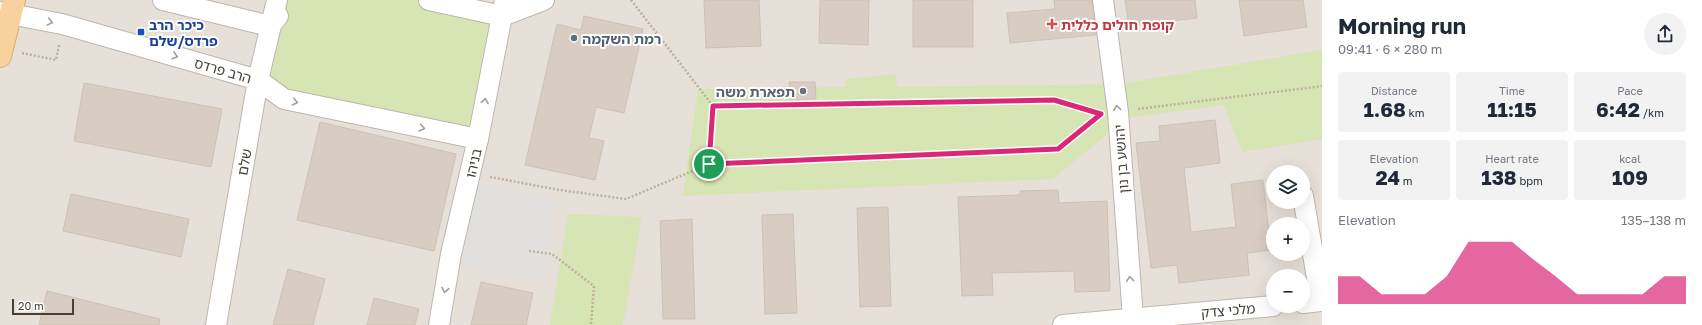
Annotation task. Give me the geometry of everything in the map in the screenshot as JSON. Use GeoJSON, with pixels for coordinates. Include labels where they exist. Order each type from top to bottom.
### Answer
{"type":"FeatureCollection","features":[{"type":"Feature","properties":{"kind":"main road"},"geometry":{"type":"LineString","coordinates":[[0,56],[6,7]]}},
{"type":"Feature","properties":{"kind":"street"},"geometry":{"type":"LineString","coordinates":[[163,0],[270,26],[290,0]]}},
{"type":"Feature","properties":{"kind":"street","name":"שלם"},"geometry":{"type":"LineString","coordinates":[[216,325],[258,80],[277,0]]}},
{"type":"Feature","properties":{"kind":"street"},"geometry":{"type":"LineString","coordinates":[[429,0],[504,8],[544,0]]}},
{"type":"Feature","properties":{"kind":"street","name":"יהושע בן נון"},"geometry":{"type":"LineString","coordinates":[[1103,0],[1118,112],[1132,318]]}},
{"type":"Feature","properties":{"kind":"street","name":"הרב פרדס"},"geometry":{"type":"LineString","coordinates":[[6,7],[258,80],[284,99],[478,139]]}},
{"type":"Feature","properties":{"kind":"street","name":"בניהו"},"geometry":{"type":"LineString","coordinates":[[439,325],[451,254],[478,139],[504,8]]}},
{"type":"Feature","properties":{"kind":"street"},"geometry":{"type":"LineString","coordinates":[[1304,209],[1315,302]]}},
{"type":"Feature","properties":{"kind":"street","name":"מלכי צדק"},"geometry":{"type":"LineString","coordinates":[[1074,325],[1132,318],[1266,307]]}},
{"type":"Feature","properties":{"kind":"path"},"geometry":{"type":"LineString","coordinates":[[631,0],[713,106],[709,164]]}},
{"type":"Feature","properties":{"kind":"path"},"geometry":{"type":"LineString","coordinates":[[1118,112],[1322,86]]}},
{"type":"Feature","properties":{"kind":"path"},"geometry":{"type":"LineString","coordinates":[[470,174],[560,190],[626,199],[709,164],[1058,149],[1101,114],[1054,100],[713,106]]}},
{"type":"Feature","properties":{"kind":"path"},"geometry":{"type":"LineString","coordinates":[[529,251],[552,254],[594,286],[591,325]]}},
{"type":"Feature","properties":{"kind":"shaded area"},"geometry":{"type":"Polygon","coordinates":[[[0,0],[1322,0],[1322,325],[0,325],[0,0]]]}},
{"type":"Feature","properties":{"kind":"shaded area"},"geometry":{"type":"Polygon","coordinates":[[[474,183],[557,199],[542,282],[456,265],[474,183]]]}},
{"type":"Feature","properties":{"kind":"green space"},"geometry":{"type":"Polygon","coordinates":[[[290,0],[429,0],[502,16],[478,139],[284,99],[258,80],[270,26],[290,0]]]}},
{"type":"Feature","properties":{"kind":"green space"},"geometry":{"type":"Polygon","coordinates":[[[1322,50],[1322,139],[1242,152],[1224,105],[1127,118],[1053,179],[683,196],[698,89],[846,87],[845,79],[896,74],[897,87],[1120,84],[1322,50]]]}},
{"type":"Feature","properties":{"kind":"green space"},"geometry":{"type":"Polygon","coordinates":[[[568,214],[642,217],[623,325],[550,325],[568,214]]]}},
{"type":"Feature","properties":{"kind":"building"},"geometry":{"type":"Polygon","coordinates":[[[704,0],[759,0],[761,46],[706,48],[704,0]]]}},
{"type":"Feature","properties":{"kind":"building"},"geometry":{"type":"Polygon","coordinates":[[[820,0],[869,0],[868,45],[819,43],[820,0]]]}},
{"type":"Feature","properties":{"kind":"building"},"geometry":{"type":"Polygon","coordinates":[[[913,0],[973,0],[973,47],[913,47],[913,0]]]}},
{"type":"Feature","properties":{"kind":"building","name":"קופת חולים כללית"},"geometry":{"type":"Polygon","coordinates":[[[1054,0],[1092,0],[1096,35],[1010,43],[1007,13],[1055,9],[1054,0]]]}},
{"type":"Feature","properties":{"kind":"building"},"geometry":{"type":"Polygon","coordinates":[[[1125,0],[1195,0],[1197,18],[1129,26],[1125,0]]]}},
{"type":"Feature","properties":{"kind":"building"},"geometry":{"type":"Polygon","coordinates":[[[1239,0],[1303,0],[1307,27],[1244,36],[1239,0]]]}},
{"type":"Feature","properties":{"kind":"building"},"geometry":{"type":"Polygon","coordinates":[[[584,16],[643,29],[624,113],[596,107],[589,138],[604,141],[595,180],[525,165],[557,24],[581,30],[584,16]]]}},
{"type":"Feature","properties":{"kind":"building","name":"תפארת משה"},"geometry":{"type":"Polygon","coordinates":[[[789,82],[815,82],[816,99],[790,100],[789,82]]]}},
{"type":"Feature","properties":{"kind":"building"},"geometry":{"type":"Polygon","coordinates":[[[84,83],[222,109],[211,167],[74,141],[84,83]]]}},
{"type":"Feature","properties":{"kind":"building"},"geometry":{"type":"Polygon","coordinates":[[[1215,120],[1220,163],[1184,168],[1191,232],[1236,227],[1231,184],[1263,180],[1267,217],[1266,217],[1266,251],[1247,253],[1249,275],[1179,283],[1177,265],[1151,268],[1136,143],[1160,141],[1159,126],[1215,120]]]}},
{"type":"Feature","properties":{"kind":"building"},"geometry":{"type":"Polygon","coordinates":[[[320,122],[456,154],[434,251],[297,220],[320,122]]]}},
{"type":"Feature","properties":{"kind":"building"},"geometry":{"type":"Polygon","coordinates":[[[1058,190],[1059,203],[1107,201],[1110,291],[1075,292],[1074,271],[992,273],[993,295],[962,296],[958,197],[1020,195],[1020,191],[1058,190]]]}},
{"type":"Feature","properties":{"kind":"building"},"geometry":{"type":"Polygon","coordinates":[[[71,194],[189,219],[181,257],[63,231],[71,194]]]}},
{"type":"Feature","properties":{"kind":"building"},"geometry":{"type":"Polygon","coordinates":[[[888,207],[891,306],[860,307],[857,208],[888,207]]]}},
{"type":"Feature","properties":{"kind":"building"},"geometry":{"type":"Polygon","coordinates":[[[793,214],[797,313],[765,314],[762,215],[793,214]]]}},
{"type":"Feature","properties":{"kind":"building"},"geometry":{"type":"Polygon","coordinates":[[[692,219],[695,319],[663,319],[660,221],[692,219]]]}},
{"type":"Feature","properties":{"kind":"building"},"geometry":{"type":"Polygon","coordinates":[[[288,269],[325,279],[313,325],[273,325],[288,269]]]}},
{"type":"Feature","properties":{"kind":"building"},"geometry":{"type":"Polygon","coordinates":[[[481,282],[533,293],[526,325],[471,325],[481,282]]]}},
{"type":"Feature","properties":{"kind":"building"},"geometry":{"type":"Polygon","coordinates":[[[47,291],[160,319],[159,325],[39,325],[47,291]]]}},
{"type":"Feature","properties":{"kind":"building"},"geometry":{"type":"Polygon","coordinates":[[[374,298],[419,309],[415,325],[367,325],[374,298]]]}},
{"type":"Feature","properties":{"kind":"place","name":"קופת חולים כללית"},"geometry":{"type":"Point","coordinates":[1052,24]}},
{"type":"Feature","properties":{"kind":"place","name":"כיכר הרב פרדס/שלם"},"geometry":{"type":"Point","coordinates":[141,32]}},
{"type":"Feature","properties":{"kind":"place","name":"רמת השקמה"},"geometry":{"type":"Point","coordinates":[574,38]}},
{"type":"Feature","properties":{"kind":"place","name":"תפארת משה"},"geometry":{"type":"Point","coordinates":[803,91]}},
{"type":"Feature","properties":{"kind":"route"},"geometry":{"type":"LineString","coordinates":[[1054,100],[1101,114],[1058,149],[709,164],[713,106],[1054,100]]}}]}
